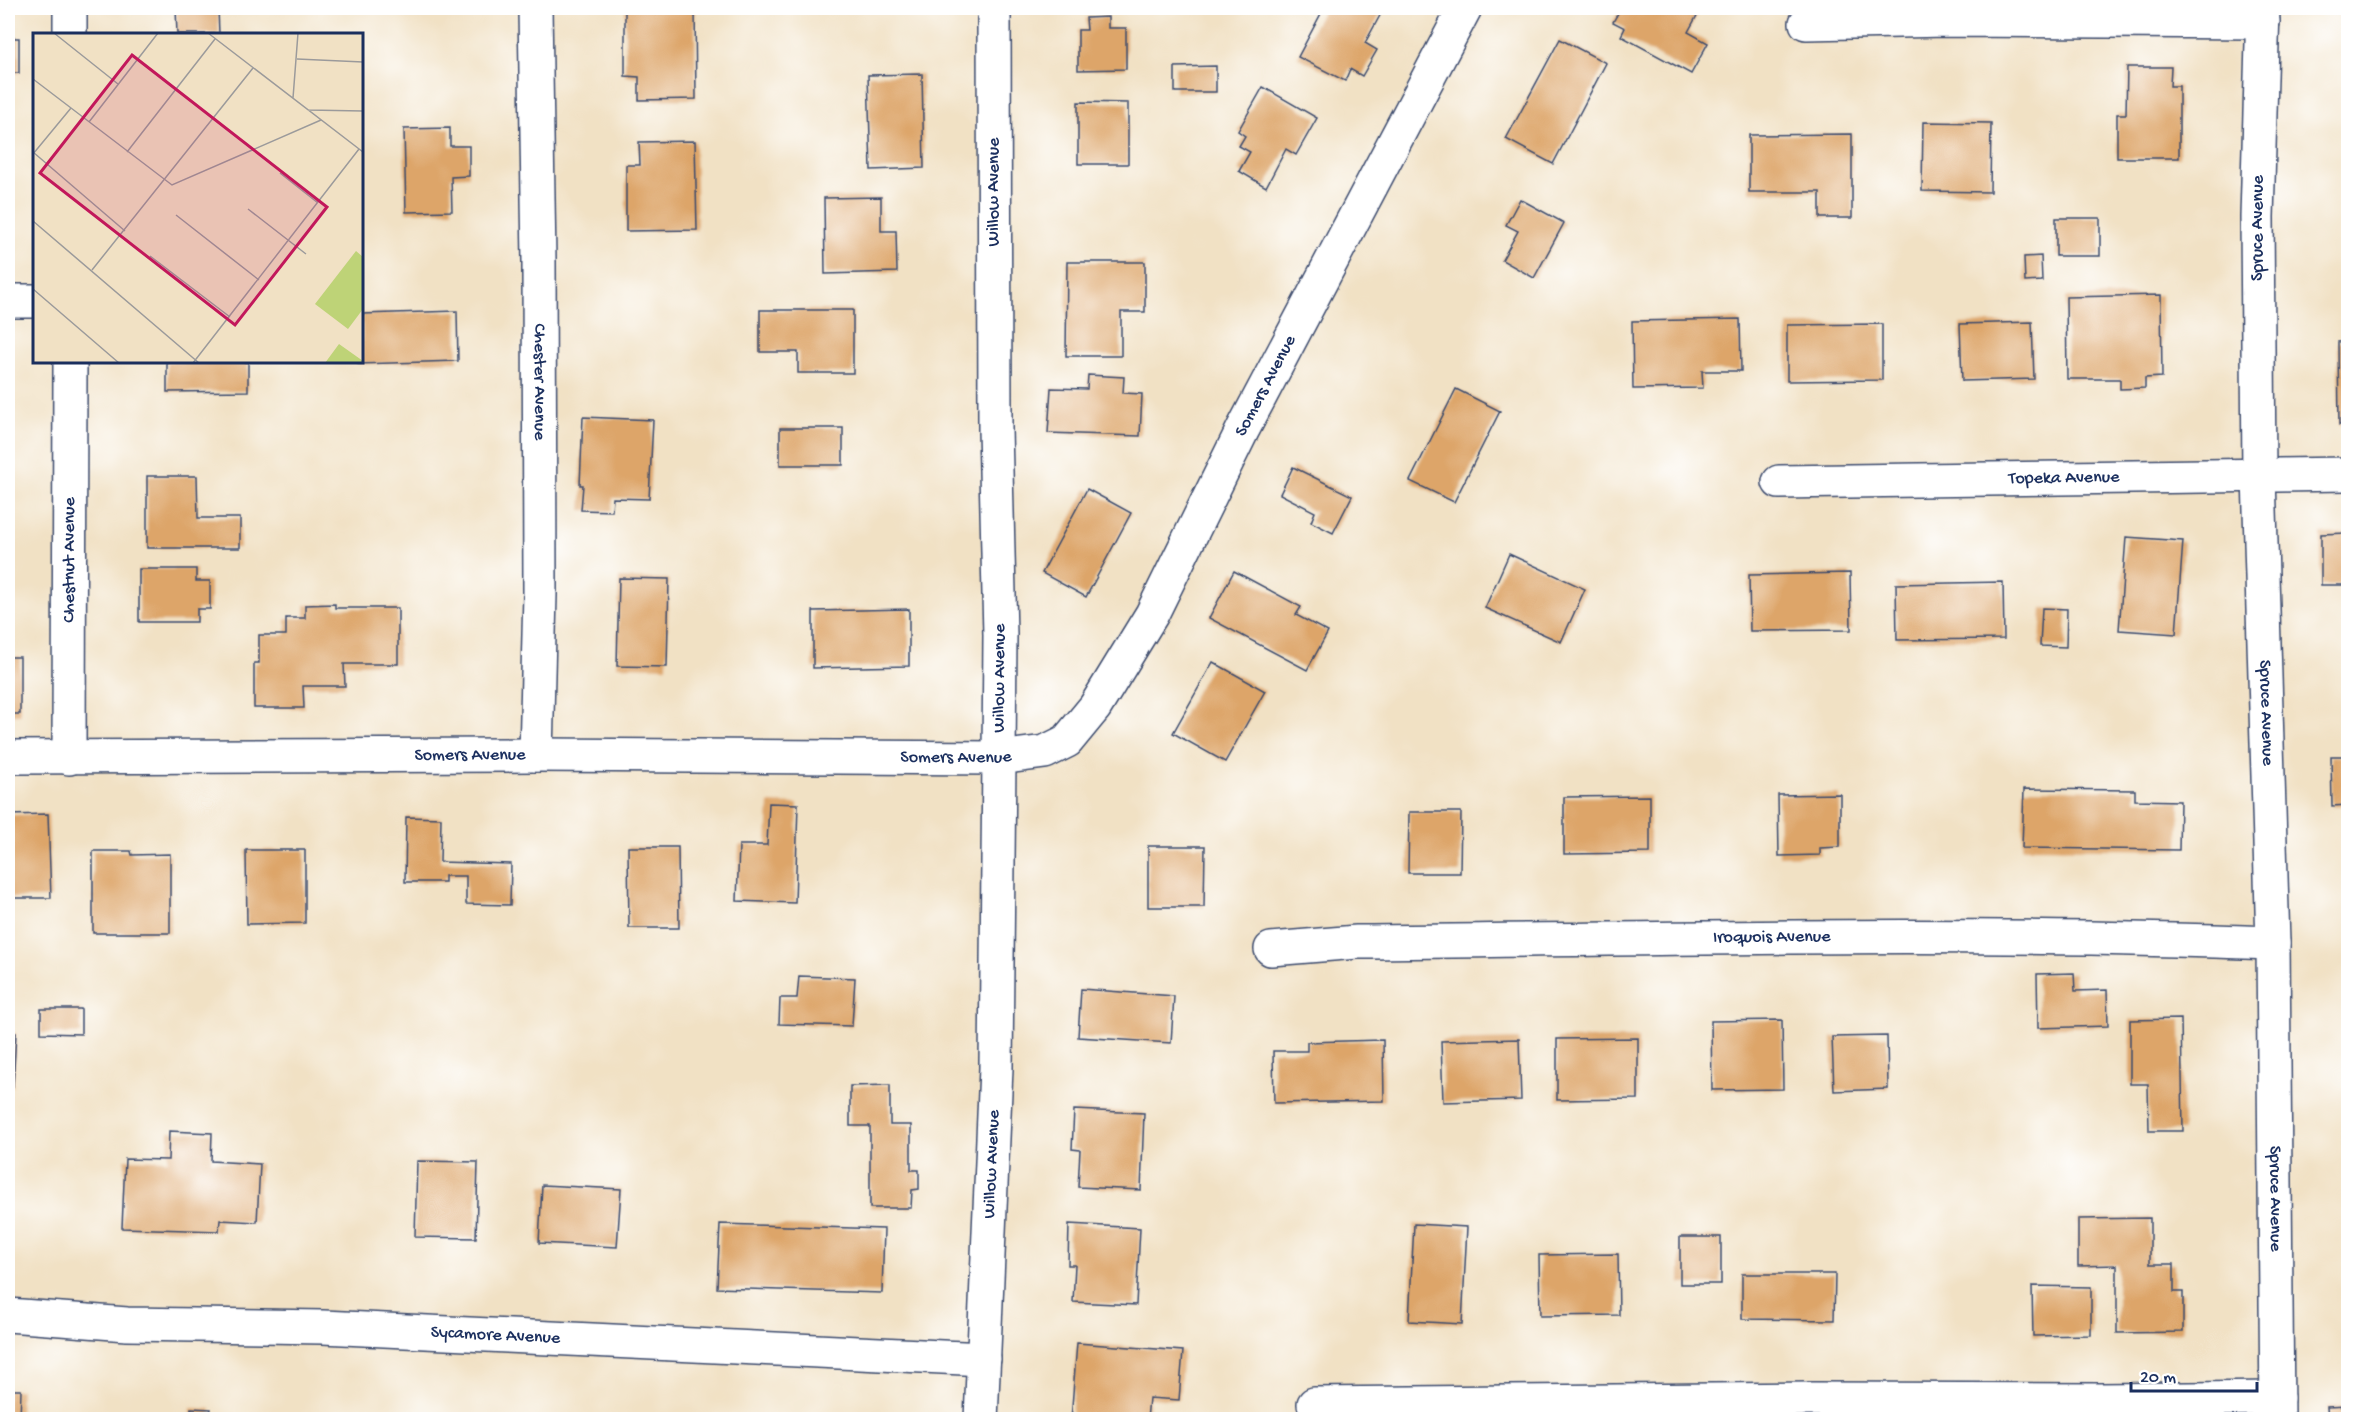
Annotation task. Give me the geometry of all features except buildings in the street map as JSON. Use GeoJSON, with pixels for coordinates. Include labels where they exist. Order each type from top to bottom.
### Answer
{"type":"FeatureCollection","features":[{"type":"Feature","properties":{"kind":"street"},"geometry":{"type":"LineString","coordinates":[[70,8],[70,33]]}},
{"type":"Feature","properties":{"kind":"street","name":"Chester Avenue"},"geometry":{"type":"LineString","coordinates":[[536,8],[540,558],[536,755]]}},
{"type":"Feature","properties":{"kind":"street","name":"Willow Avenue"},"geometry":{"type":"LineString","coordinates":[[981,1419],[996,1068],[999,758],[1000,634],[995,429],[994,8]]}},
{"type":"Feature","properties":{"kind":"street","name":"Somers Avenue"},"geometry":{"type":"LineString","coordinates":[[8,757],[536,755],[999,758],[1045,752],[1067,741],[1095,707],[1152,614],[1243,429],[1465,8]]}},
{"type":"Feature","properties":{"kind":"street"},"geometry":{"type":"LineString","coordinates":[[1806,23],[2263,15]]}},
{"type":"Feature","properties":{"kind":"street","name":"Spruce Avenue"},"geometry":{"type":"LineString","coordinates":[[2263,15],[2257,217],[2259,476],[2273,944],[2277,1409]]}},
{"type":"Feature","properties":{"kind":"street"},"geometry":{"type":"LineString","coordinates":[[8,301],[33,301]]}},
{"type":"Feature","properties":{"kind":"street","name":"Chestnut Avenue"},"geometry":{"type":"LineString","coordinates":[[69,758],[70,363]]}},
{"type":"Feature","properties":{"kind":"street","name":"Topeka Avenue"},"geometry":{"type":"LineString","coordinates":[[1779,482],[2349,474]]}},
{"type":"Feature","properties":{"kind":"street","name":"Iroquois Avenue"},"geometry":{"type":"LineString","coordinates":[[1271,949],[1357,942],[1887,936],[2137,938],[2273,944]]}},
{"type":"Feature","properties":{"kind":"street","name":"Sycamore Avenue"},"geometry":{"type":"LineString","coordinates":[[8,1315],[127,1324],[323,1327],[984,1359]]}},
{"type":"Feature","properties":{"kind":"street"},"geometry":{"type":"LineString","coordinates":[[1314,1404],[1811,1399],[2101,1400],[2277,1409]]}}]}
